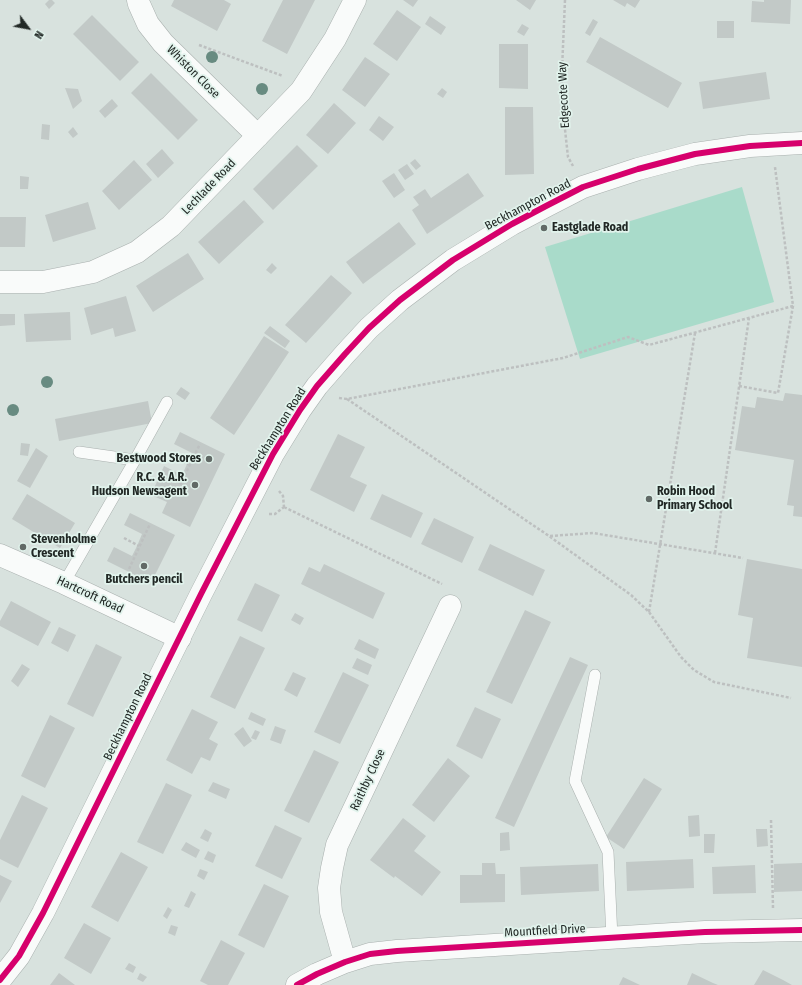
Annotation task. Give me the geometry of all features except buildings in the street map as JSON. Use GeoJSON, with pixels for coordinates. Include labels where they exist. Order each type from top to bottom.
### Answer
{"type":"FeatureCollection","features":[{"type":"Feature","properties":{"kind":"street","name":"Whiston Close"},"geometry":{"type":"LineString","coordinates":[[138,0],[148,24],[163,43],[258,136]]}},
{"type":"Feature","properties":{"kind":"street","name":"Lechlade Road"},"geometry":{"type":"LineString","coordinates":[[0,282],[43,282],[93,272],[137,252],[171,226],[301,91],[335,39],[355,0]]}},
{"type":"Feature","properties":{"kind":"street","name":"Beckhampton Road"},"geometry":{"type":"LineString","coordinates":[[0,980],[19,956],[43,913],[273,454],[300,410],[317,386],[369,328],[400,300],[453,260],[512,224],[583,188],[638,169],[695,154],[750,146],[802,143]]}},
{"type":"Feature","properties":{"kind":"street","name":"Hartcroft Road"},"geometry":{"type":"LineString","coordinates":[[0,555],[64,583],[180,638]]}},
{"type":"Feature","properties":{"kind":"street","name":"Raithby Close"},"geometry":{"type":"LineString","coordinates":[[345,962],[331,912],[330,888],[332,868],[337,845],[450,606]]}},
{"type":"Feature","properties":{"kind":"street","name":"Mountfield Drive"},"geometry":{"type":"LineString","coordinates":[[297,985],[317,974],[345,962],[370,954],[397,951],[705,932],[802,930]]}},
{"type":"Feature","properties":{"kind":"lane"},"geometry":{"type":"LineString","coordinates":[[64,583],[167,402]]}},
{"type":"Feature","properties":{"kind":"lane"},"geometry":{"type":"LineString","coordinates":[[80,452],[135,460]]}},
{"type":"Feature","properties":{"kind":"lane"},"geometry":{"type":"LineString","coordinates":[[595,675],[575,781],[608,852],[612,938]]}},
{"type":"Feature","properties":{"kind":"path"},"geometry":{"type":"LineString","coordinates":[[195,43],[292,80],[301,91]]}},
{"type":"Feature","properties":{"kind":"path"},"geometry":{"type":"LineString","coordinates":[[739,386],[778,393],[793,306],[774,163]]}},
{"type":"Feature","properties":{"kind":"path"},"geometry":{"type":"LineString","coordinates":[[317,386],[331,396],[347,399],[564,358],[628,337],[649,345],[793,306]]}},
{"type":"Feature","properties":{"kind":"path"},"geometry":{"type":"LineString","coordinates":[[715,553],[749,318]]}},
{"type":"Feature","properties":{"kind":"path"},"geometry":{"type":"LineString","coordinates":[[649,612],[695,333]]}},
{"type":"Feature","properties":{"kind":"path"},"geometry":{"type":"LineString","coordinates":[[347,399],[549,536],[631,595],[649,612],[681,656],[694,670],[714,682],[791,698]]}},
{"type":"Feature","properties":{"kind":"path"},"geometry":{"type":"LineString","coordinates":[[178,489],[200,444]]}},
{"type":"Feature","properties":{"kind":"path"},"geometry":{"type":"LineString","coordinates":[[169,455],[190,465]]}},
{"type":"Feature","properties":{"kind":"path"},"geometry":{"type":"LineString","coordinates":[[284,507],[457,591],[450,606]]}},
{"type":"Feature","properties":{"kind":"path"},"geometry":{"type":"LineString","coordinates":[[129,569],[150,524]]}},
{"type":"Feature","properties":{"kind":"path"},"geometry":{"type":"LineString","coordinates":[[549,536],[593,532],[743,558]]}},
{"type":"Feature","properties":{"kind":"path"},"geometry":{"type":"LineString","coordinates":[[124,538],[140,546]]}},
{"type":"Feature","properties":{"kind":"path"},"geometry":{"type":"LineString","coordinates":[[771,820],[773,931]]}},
{"type":"Feature","properties":{"kind":"green space"},"geometry":{"type":"Polygon","coordinates":[[[742,187],[774,302],[580,359],[545,247],[742,187]]]}},
{"type":"Feature","properties":{"kind":"cycle path"},"geometry":{"type":"LineString","coordinates":[[0,980],[19,956],[43,913],[201,594],[273,454],[300,410],[317,386],[369,328],[400,300],[453,260],[512,224],[583,187],[638,169],[695,154],[750,146],[802,143]]}},
{"type":"Feature","properties":{"kind":"cycle path"},"geometry":{"type":"LineString","coordinates":[[297,985],[317,974],[345,962],[370,954],[397,951],[705,932],[802,930]]}},
{"type":"Feature","properties":{"kind":"place","name":"Eastglade Road"},"geometry":{"type":"Point","coordinates":[544,228]}},
{"type":"Feature","properties":{"kind":"place","name":"Bestwood Stores"},"geometry":{"type":"Point","coordinates":[209,459]}},
{"type":"Feature","properties":{"kind":"place","name":"R.C. & A.R. Hudson Newsagent"},"geometry":{"type":"Point","coordinates":[195,485]}},
{"type":"Feature","properties":{"kind":"place","name":"Robin Hood Primary School"},"geometry":{"type":"Point","coordinates":[649,499]}},
{"type":"Feature","properties":{"kind":"place","name":"Stevenholme Crescent"},"geometry":{"type":"Point","coordinates":[23,547]}},
{"type":"Feature","properties":{"kind":"place","name":"Butchers pencil"},"geometry":{"type":"Point","coordinates":[144,566]}}]}
